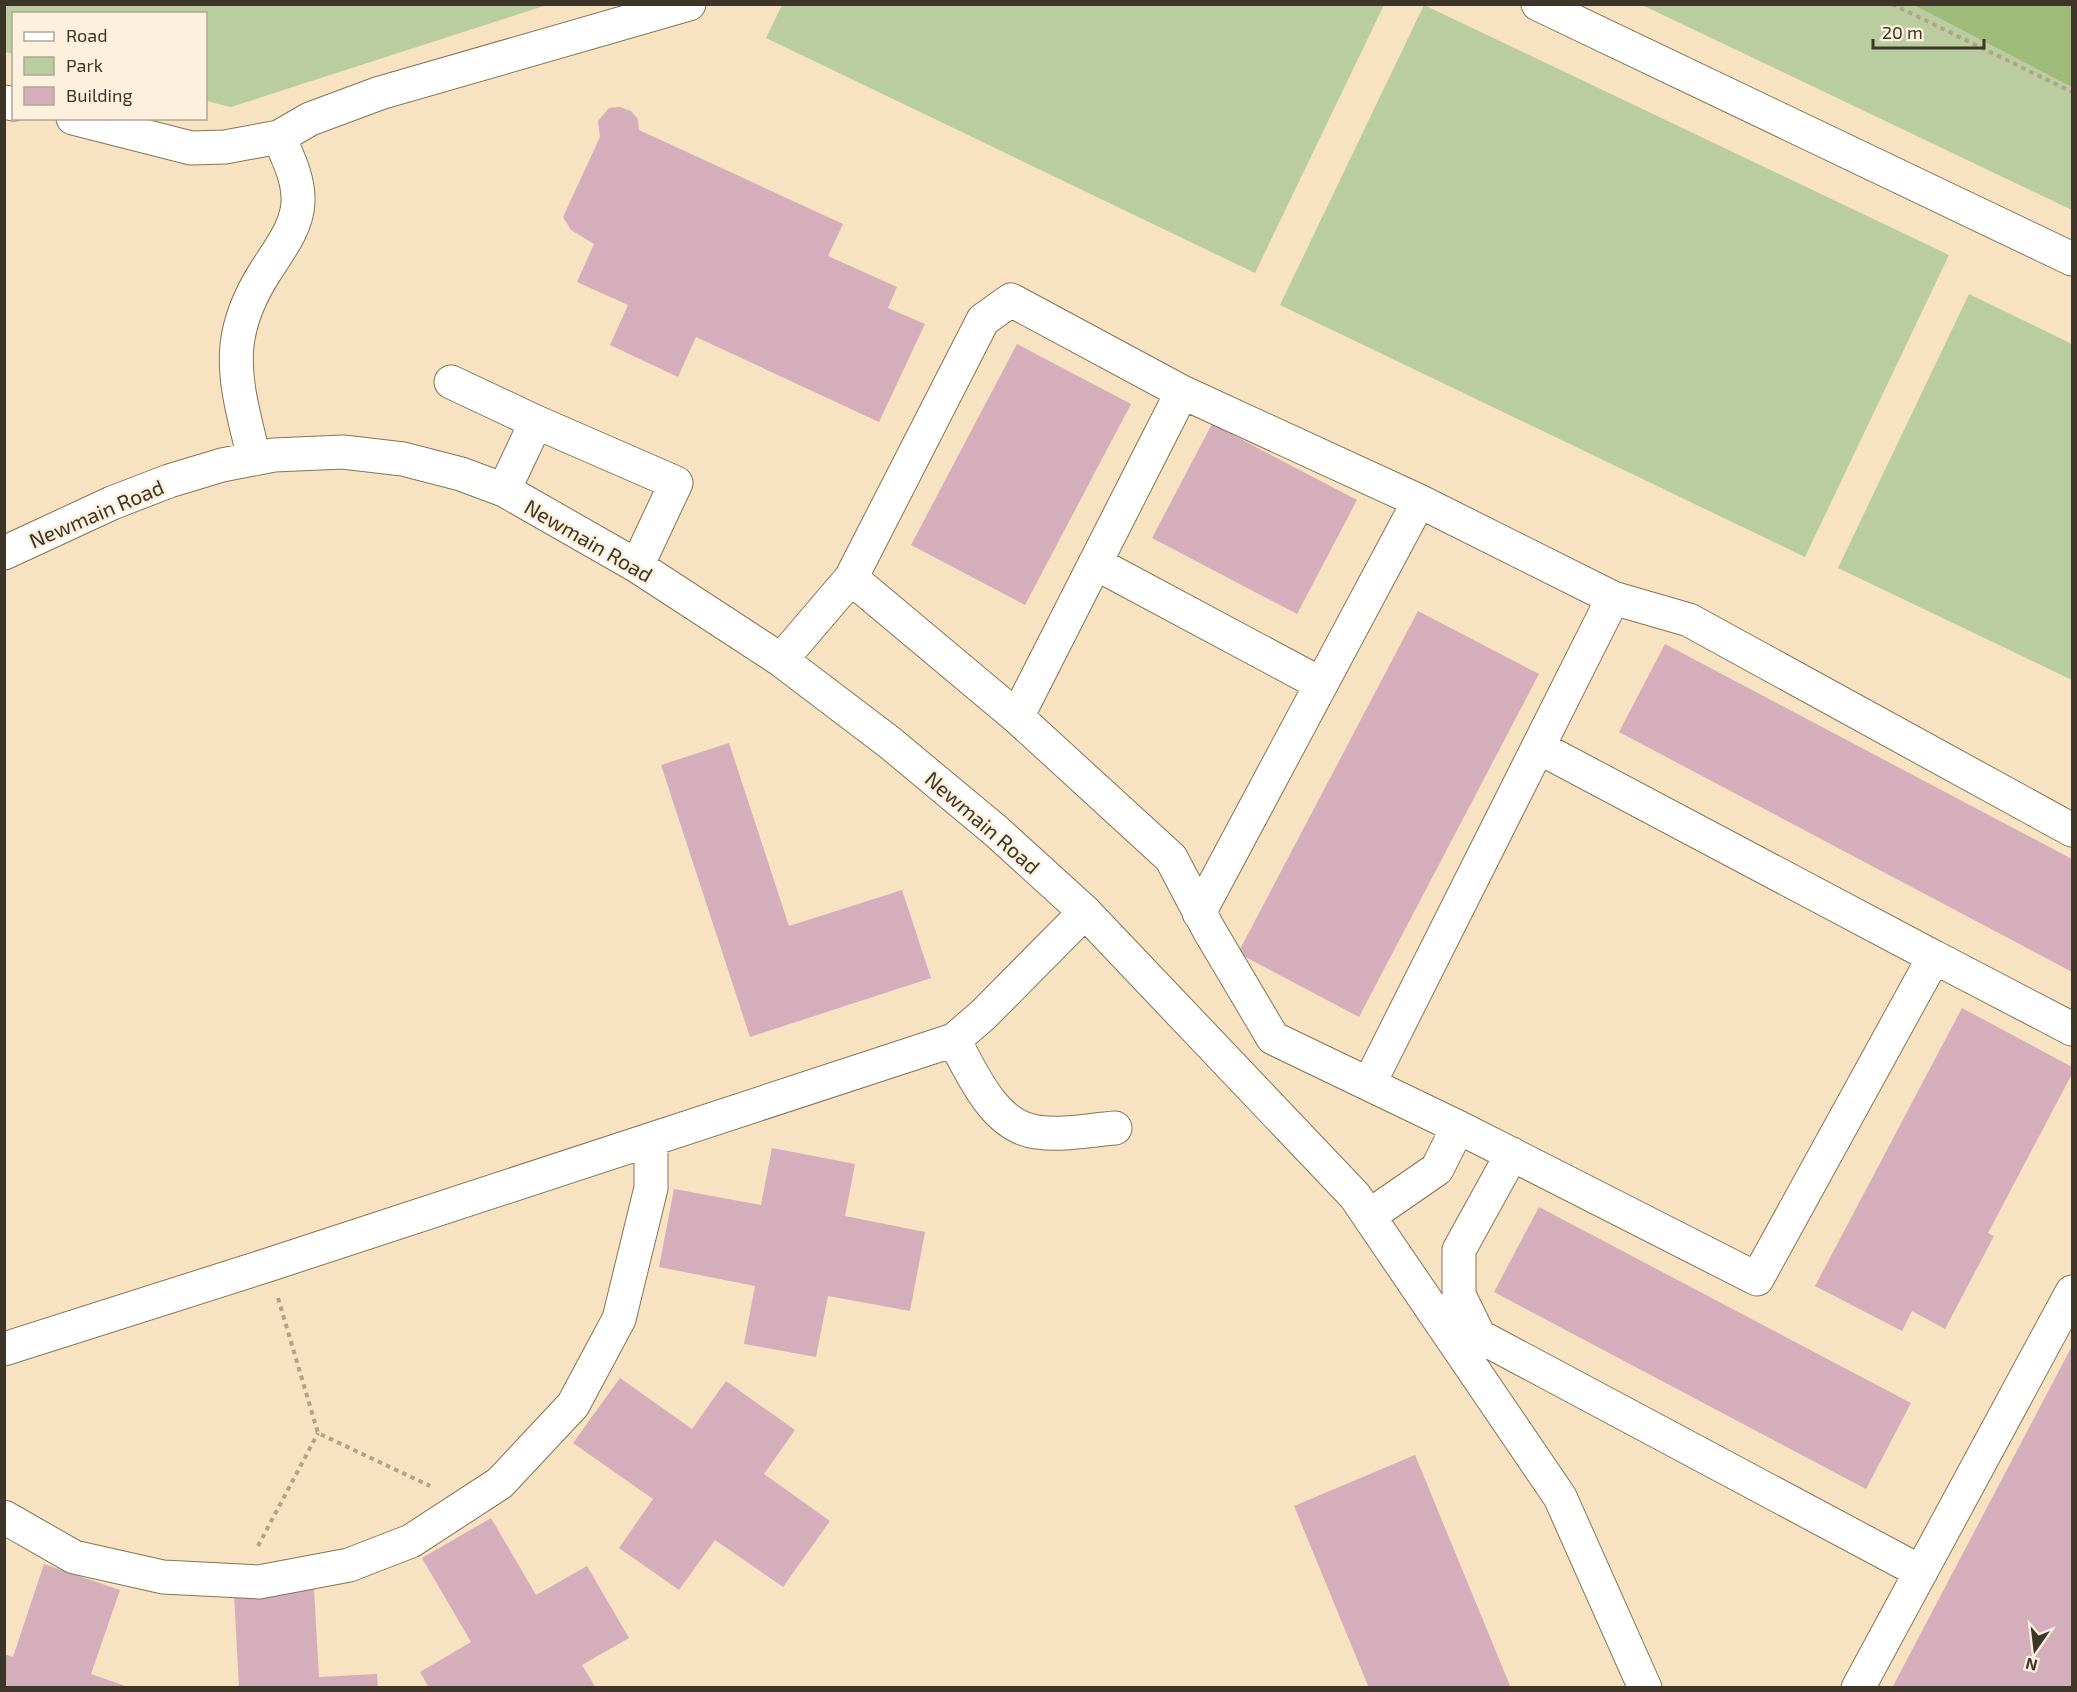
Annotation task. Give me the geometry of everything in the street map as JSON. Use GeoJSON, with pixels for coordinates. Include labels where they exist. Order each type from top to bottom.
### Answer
{"type":"FeatureCollection","features":[{"type":"Feature","properties":{"kind":"lane"},"geometry":{"type":"LineString","coordinates":[[81,120],[191,148],[225,147],[279,136],[310,119],[380,93],[689,4]]}},
{"type":"Feature","properties":{"kind":"lane"},"geometry":{"type":"LineString","coordinates":[[1538,4],[2073,259]]}},
{"type":"Feature","properties":{"kind":"lane"},"geometry":{"type":"LineString","coordinates":[[254,459],[237,378],[237,345],[245,311],[289,236],[298,204],[296,176],[279,136]]}},
{"type":"Feature","properties":{"kind":"lane"},"geometry":{"type":"LineString","coordinates":[[781,660],[851,578],[983,320],[1011,300],[1182,392],[1419,501],[1613,598],[1689,620],[2073,830]]}},
{"type":"Feature","properties":{"kind":"lane"},"geometry":{"type":"LineString","coordinates":[[451,382],[676,483],[637,566]]}},
{"type":"Feature","properties":{"kind":"lane"},"geometry":{"type":"LineString","coordinates":[[1017,717],[1182,392]]}},
{"type":"Feature","properties":{"kind":"lane"},"geometry":{"type":"LineString","coordinates":[[504,490],[536,422]]}},
{"type":"Feature","properties":{"kind":"lane","name":"Newmain Road"},"geometry":{"type":"LineString","coordinates":[[4,553],[112,503],[222,465],[274,455],[343,452],[403,459],[461,474],[504,490],[637,566],[781,660],[925,772],[996,831],[1085,912],[1355,1196],[1560,1497],[1645,1688]]}},
{"type":"Feature","properties":{"kind":"lane"},"geometry":{"type":"LineString","coordinates":[[1199,913],[1419,501]]}},
{"type":"Feature","properties":{"kind":"lane"},"geometry":{"type":"LineString","coordinates":[[1095,563],[1321,684]]}},
{"type":"Feature","properties":{"kind":"lane"},"geometry":{"type":"LineString","coordinates":[[851,578],[1017,717],[1171,858],[1199,913],[1273,1038],[1458,1127],[1757,1279],[1934,957]]}},
{"type":"Feature","properties":{"kind":"lane"},"geometry":{"type":"LineString","coordinates":[[1369,1084],[1613,598]]}},
{"type":"Feature","properties":{"kind":"lane"},"geometry":{"type":"LineString","coordinates":[[1538,747],[2073,1029]]}},
{"type":"Feature","properties":{"kind":"lane"},"geometry":{"type":"LineString","coordinates":[[4,1348],[268,1265],[954,1040],[983,1015],[1085,912]]}},
{"type":"Feature","properties":{"kind":"lane"},"geometry":{"type":"LineString","coordinates":[[954,1040],[1000,1114],[1019,1127],[1049,1133],[1114,1128]]}},
{"type":"Feature","properties":{"kind":"lane"},"geometry":{"type":"LineString","coordinates":[[1369,1216],[1437,1169],[1458,1127]]}},
{"type":"Feature","properties":{"kind":"lane"},"geometry":{"type":"LineString","coordinates":[[4,1517],[74,1557],[163,1577],[259,1582],[349,1564],[411,1541],[500,1483],[573,1405],[619,1319],[651,1188],[651,1140]]}},
{"type":"Feature","properties":{"kind":"lane"},"geometry":{"type":"LineString","coordinates":[[1512,1154],[1459,1250],[1458,1295],[1479,1336],[1921,1572]]}},
{"type":"Feature","properties":{"kind":"lane"},"geometry":{"type":"LineString","coordinates":[[1858,1688],[2073,1292]]}},
{"type":"Feature","properties":{"kind":"path"},"geometry":{"type":"LineString","coordinates":[[1892,4],[2073,92]]}},
{"type":"Feature","properties":{"kind":"path"},"geometry":{"type":"LineString","coordinates":[[240,1581],[318,1433],[268,1265]]}},
{"type":"Feature","properties":{"kind":"path"},"geometry":{"type":"LineString","coordinates":[[318,1433],[468,1504]]}},
{"type":"Feature","properties":{"kind":"green space"},"geometry":{"type":"Polygon","coordinates":[[[5,4],[547,4],[231,107],[207,101],[207,12],[12,12],[12,54],[5,52],[5,4]]]}},
{"type":"Feature","properties":{"kind":"green space"},"geometry":{"type":"Polygon","coordinates":[[[782,4],[1384,5],[1255,273],[766,38],[782,4]]]}},
{"type":"Feature","properties":{"kind":"green space"},"geometry":{"type":"Polygon","coordinates":[[[1424,5],[1949,255],[1805,557],[1280,305],[1424,5]]]}},
{"type":"Feature","properties":{"kind":"green space"},"geometry":{"type":"Polygon","coordinates":[[[1642,5],[2072,5],[2072,210],[1642,5]]]}},
{"type":"Feature","properties":{"kind":"green space"},"geometry":{"type":"Polygon","coordinates":[[[1914,5],[2072,5],[2072,87],[1914,5]]]}},
{"type":"Feature","properties":{"kind":"green space"},"geometry":{"type":"Polygon","coordinates":[[[1969,294],[2072,344],[2072,680],[1838,568],[1969,294]]]}},
{"type":"Feature","properties":{"kind":"building"},"geometry":{"type":"Polygon","coordinates":[[[620,107],[631,111],[638,119],[639,130],[843,224],[828,256],[897,287],[888,308],[925,324],[879,422],[696,337],[678,377],[610,345],[628,305],[577,282],[594,244],[571,230],[563,217],[600,137],[598,121],[609,108],[620,107]]]}},
{"type":"Feature","properties":{"kind":"building"},"geometry":{"type":"Polygon","coordinates":[[[1017,344],[1131,404],[1025,605],[911,545],[1017,344]]]}},
{"type":"Feature","properties":{"kind":"building"},"geometry":{"type":"Polygon","coordinates":[[[1212,424],[1357,500],[1297,614],[1152,538],[1212,424]]]}},
{"type":"Feature","properties":{"kind":"building"},"geometry":{"type":"Polygon","coordinates":[[[1418,611],[1539,674],[1359,1017],[1238,953],[1418,611]]]}},
{"type":"Feature","properties":{"kind":"building"},"geometry":{"type":"Polygon","coordinates":[[[1665,644],[2072,859],[2072,972],[1619,732],[1665,644]]]}},
{"type":"Feature","properties":{"kind":"building"},"geometry":{"type":"Polygon","coordinates":[[[729,743],[789,926],[902,890],[931,978],[750,1037],[661,765],[729,743]]]}},
{"type":"Feature","properties":{"kind":"building"},"geometry":{"type":"Polygon","coordinates":[[[1962,1008],[2072,1067],[2072,1074],[1988,1233],[1994,1236],[1945,1329],[1912,1311],[1902,1331],[1815,1286],[1962,1008]]]}},
{"type":"Feature","properties":{"kind":"building"},"geometry":{"type":"Polygon","coordinates":[[[772,1148],[855,1164],[845,1216],[925,1232],[910,1311],[828,1296],[816,1357],[744,1344],[755,1286],[659,1267],[674,1189],[761,1205],[772,1148]]]}},
{"type":"Feature","properties":{"kind":"building"},"geometry":{"type":"Polygon","coordinates":[[[1539,1207],[1911,1403],[1866,1489],[1494,1292],[1539,1207]]]}},
{"type":"Feature","properties":{"kind":"building"},"geometry":{"type":"Polygon","coordinates":[[[2072,1346],[2072,1688],[1892,1688],[2072,1346]]]}},
{"type":"Feature","properties":{"kind":"building"},"geometry":{"type":"Polygon","coordinates":[[[620,1378],[692,1429],[726,1381],[795,1430],[764,1474],[830,1521],[783,1587],[715,1540],[679,1590],[619,1548],[653,1499],[573,1443],[620,1378]]]}},
{"type":"Feature","properties":{"kind":"building"},"geometry":{"type":"Polygon","coordinates":[[[1415,1455],[1511,1688],[1369,1688],[1294,1506],[1415,1455]]]}},
{"type":"Feature","properties":{"kind":"building"},"geometry":{"type":"Polygon","coordinates":[[[491,1518],[536,1595],[587,1566],[629,1638],[582,1665],[596,1688],[429,1688],[420,1672],[471,1642],[422,1558],[491,1518]]]}},
{"type":"Feature","properties":{"kind":"building"},"geometry":{"type":"Polygon","coordinates":[[[44,1564],[120,1590],[91,1674],[131,1688],[4,1688],[4,1654],[13,1657],[44,1564]]]}},
{"type":"Feature","properties":{"kind":"building"},"geometry":{"type":"Polygon","coordinates":[[[314,1589],[319,1677],[377,1674],[378,1688],[239,1688],[234,1593],[314,1589]]]}}]}
